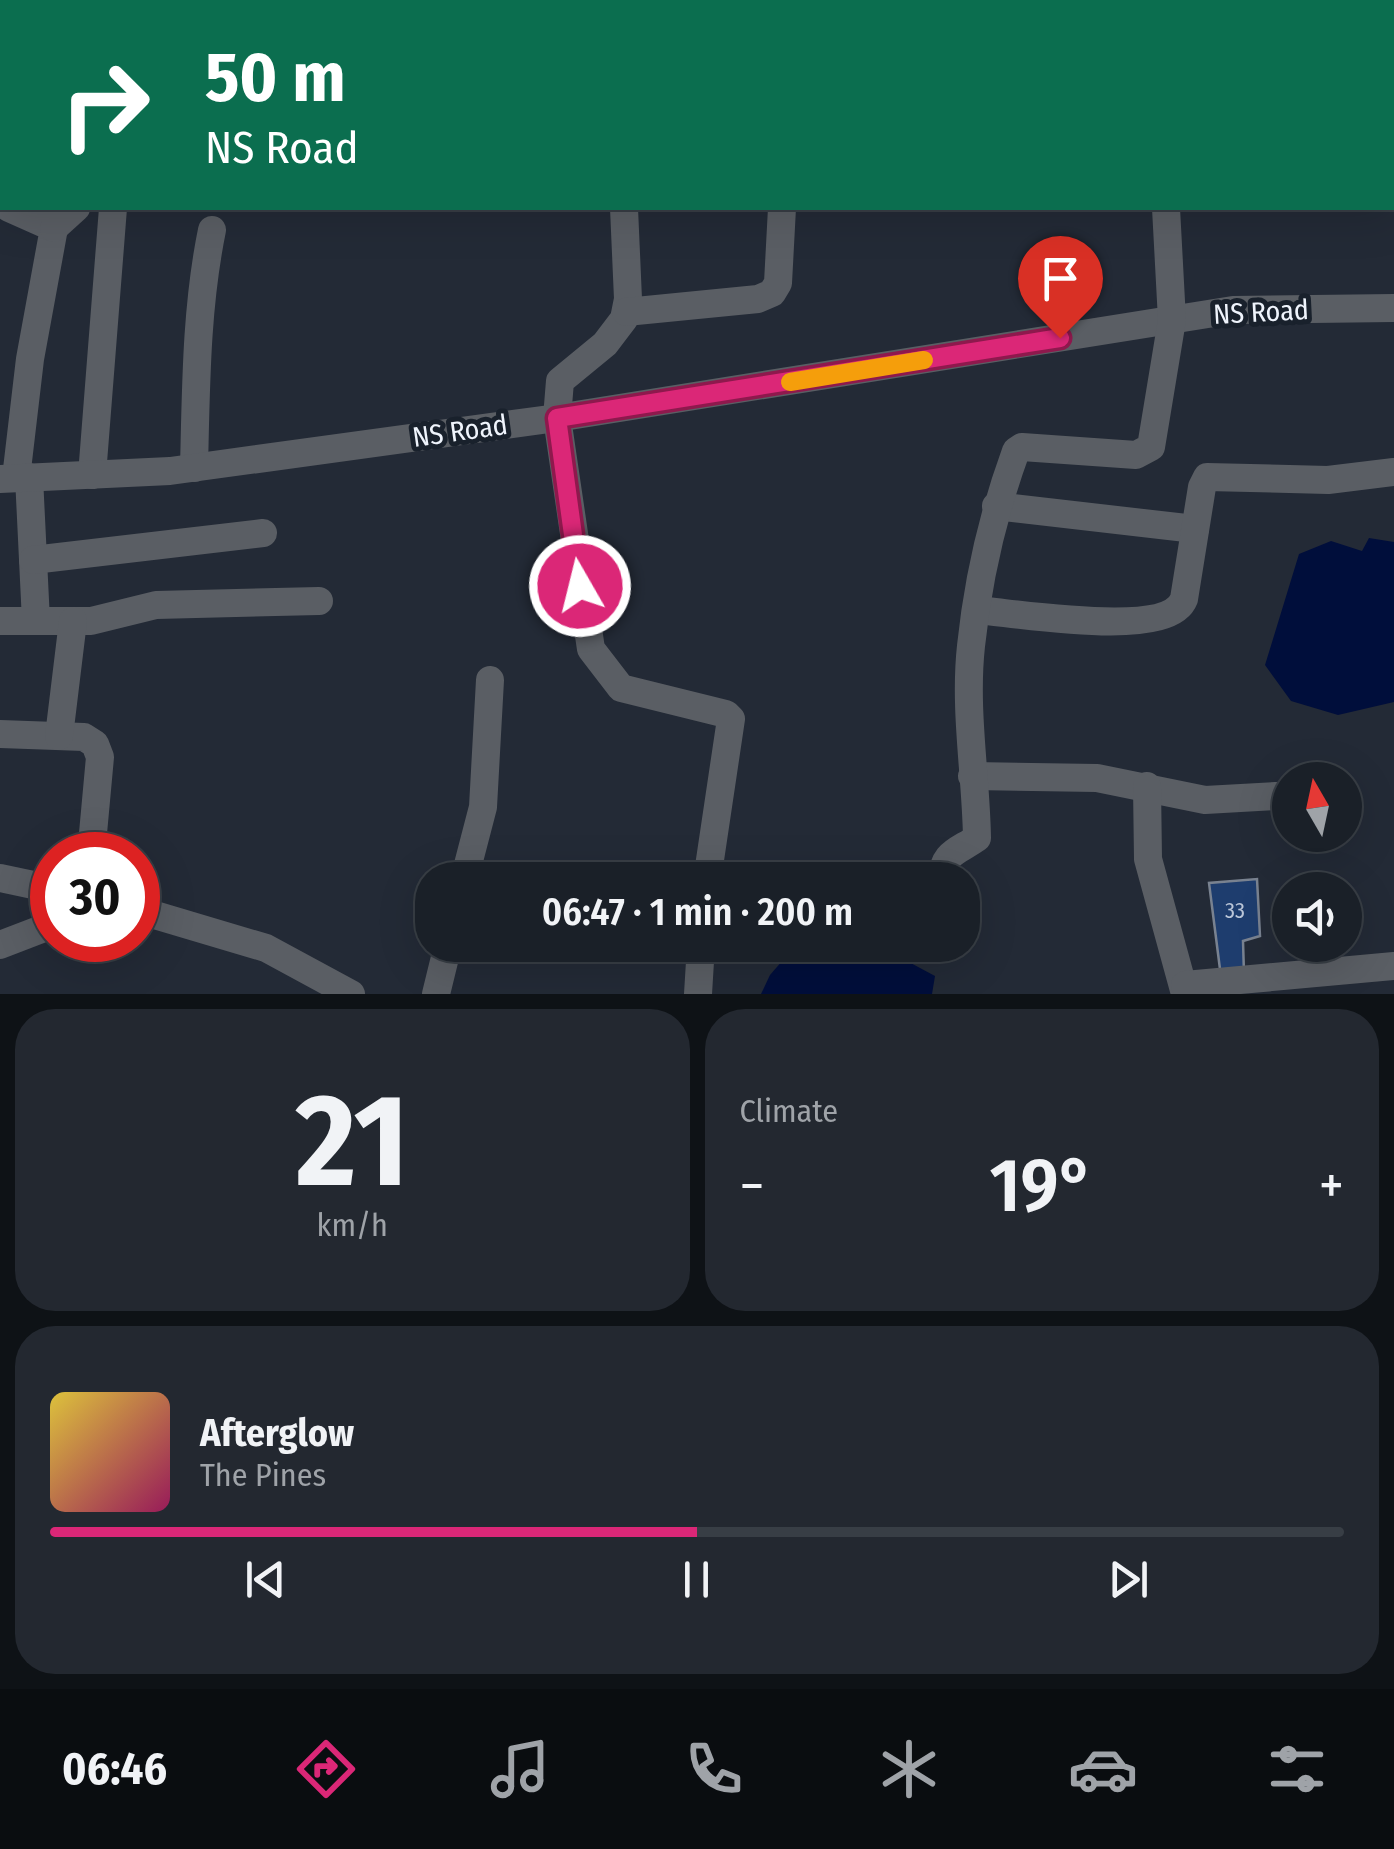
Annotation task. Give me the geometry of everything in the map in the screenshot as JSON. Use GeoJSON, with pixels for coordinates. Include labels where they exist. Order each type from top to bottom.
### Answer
{"type":"FeatureCollection","features":[{"type":"Feature","properties":{"kind":"street"},"geometry":{"type":"LineString","coordinates":[[13,210],[54,228]]}},
{"type":"Feature","properties":{"kind":"street"},"geometry":{"type":"LineString","coordinates":[[36,622],[33,560],[15,478],[30,360],[54,228],[74,210]]}},
{"type":"Feature","properties":{"kind":"street"},"geometry":{"type":"LineString","coordinates":[[92,475],[113,210]]}},
{"type":"Feature","properties":{"kind":"street"},"geometry":{"type":"LineString","coordinates":[[624,210],[626,312],[605,344],[562,379],[557,418],[591,649],[621,688],[726,714],[731,719],[710,862]]}},
{"type":"Feature","properties":{"kind":"street"},"geometry":{"type":"LineString","coordinates":[[626,312],[758,298],[772,293],[778,282],[782,210]]}},
{"type":"Feature","properties":{"kind":"street"},"geometry":{"type":"LineString","coordinates":[[946,862],[955,848],[977,838],[970,648],[996,506],[1016,451],[1022,447],[1136,455],[1148,451],[1172,320],[1166,210]]}},
{"type":"Feature","properties":{"kind":"street"},"geometry":{"type":"LineString","coordinates":[[194,468],[197,347],[203,273],[212,230]]}},
{"type":"Feature","properties":{"kind":"street","name":"NS Road"},"geometry":{"type":"LineString","coordinates":[[15,478],[194,468],[557,418],[1252,308],[1394,308]]}},
{"type":"Feature","properties":{"kind":"street"},"geometry":{"type":"LineString","coordinates":[[976,610],[1093,620],[1168,616],[1180,609],[1184,599],[1202,482],[1207,478],[1328,480],[1394,472]]}},
{"type":"Feature","properties":{"kind":"street"},"geometry":{"type":"LineString","coordinates":[[996,506],[1195,529]]}},
{"type":"Feature","properties":{"kind":"street"},"geometry":{"type":"LineString","coordinates":[[33,560],[262,533]]}},
{"type":"Feature","properties":{"kind":"street"},"geometry":{"type":"LineString","coordinates":[[0,621],[73,622],[118,617],[156,605],[319,601]]}},
{"type":"Feature","properties":{"kind":"street"},"geometry":{"type":"LineString","coordinates":[[60,736],[73,622]]}},
{"type":"Feature","properties":{"kind":"street"},"geometry":{"type":"LineString","coordinates":[[469,862],[483,807],[490,680]]}},
{"type":"Feature","properties":{"kind":"street"},"geometry":{"type":"LineString","coordinates":[[0,734],[84,737],[95,744],[100,758],[94,832]]}},
{"type":"Feature","properties":{"kind":"street"},"geometry":{"type":"LineString","coordinates":[[972,776],[1079,777],[1147,786],[1205,800],[1272,796]]}},
{"type":"Feature","properties":{"kind":"street"},"geometry":{"type":"LineString","coordinates":[[1147,786],[1148,859],[1185,990],[1394,966]]}},
{"type":"Feature","properties":{"kind":"street"},"geometry":{"type":"LineString","coordinates":[[0,878],[30,884]]}},
{"type":"Feature","properties":{"kind":"street"},"geometry":{"type":"LineString","coordinates":[[160,917],[266,948],[351,994]]}},
{"type":"Feature","properties":{"kind":"street"},"geometry":{"type":"LineString","coordinates":[[0,945],[30,933]]}},
{"type":"Feature","properties":{"kind":"street"},"geometry":{"type":"LineString","coordinates":[[436,994],[444,962]]}},
{"type":"Feature","properties":{"kind":"street"},"geometry":{"type":"LineString","coordinates":[[698,994],[700,962]]}},
{"type":"Feature","properties":{"kind":"water"},"geometry":{"type":"Polygon","coordinates":[[[1369,538],[1394,542],[1394,702],[1338,715],[1291,701],[1265,665],[1299,554],[1331,541],[1362,551],[1369,538]]]}},
{"type":"Feature","properties":{"kind":"water"},"geometry":{"type":"Polygon","coordinates":[[[781,962],[909,962],[935,976],[932,994],[761,994],[781,962]]]}},
{"type":"Feature","properties":{"kind":"building"},"geometry":{"type":"Polygon","coordinates":[[[1257,879],[1260,936],[1243,941],[1244,974],[1221,977],[1209,883],[1257,879]]]}},
{"type":"Feature","properties":{"kind":"slow traffic"},"geometry":{"type":"LineString","coordinates":[[790,382],[924,360]]}},
{"type":"Feature","properties":{"kind":"route"},"geometry":{"type":"LineString","coordinates":[[580,586],[557,418],[1060,338]]}}]}
